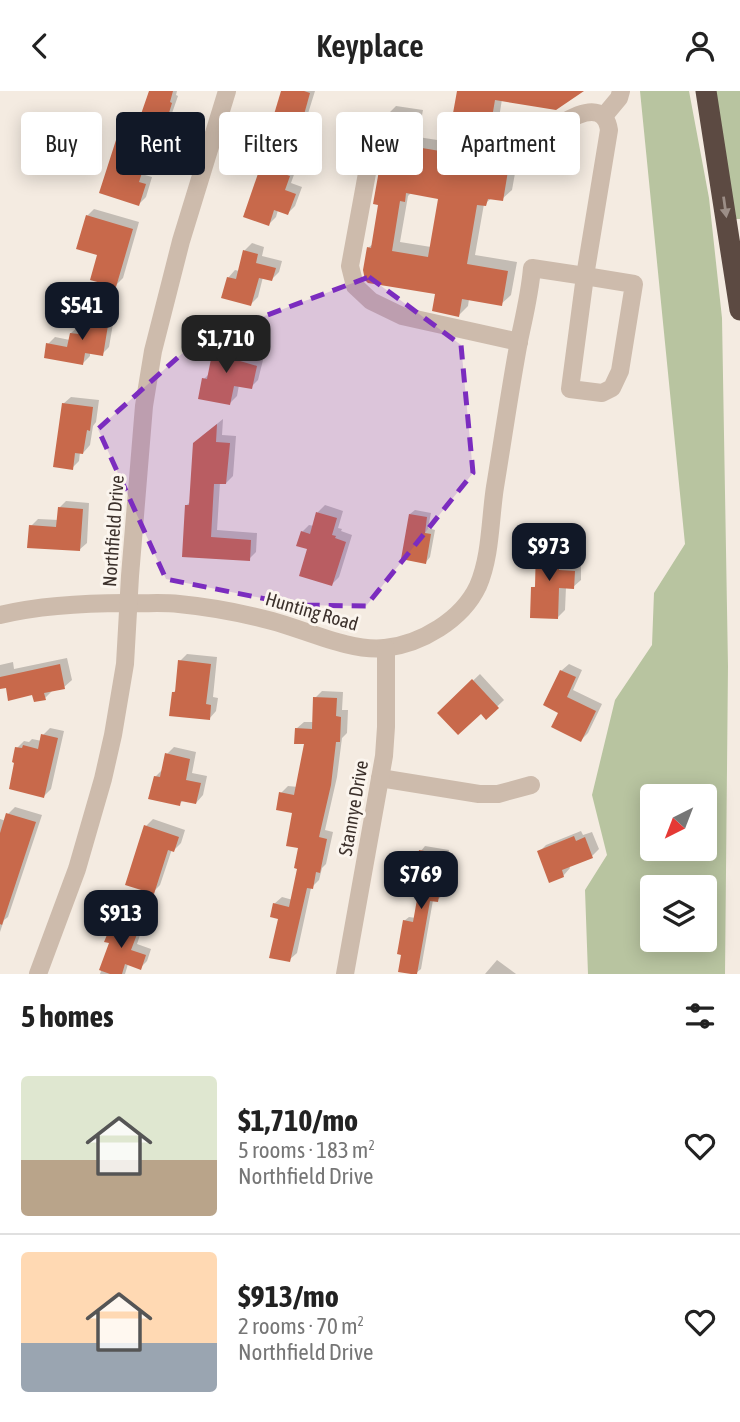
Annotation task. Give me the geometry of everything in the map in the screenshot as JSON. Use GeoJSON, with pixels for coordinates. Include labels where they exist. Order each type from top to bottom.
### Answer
{"type":"FeatureCollection","features":[{"type":"Feature","properties":{"kind":"highway"},"geometry":{"type":"LineString","coordinates":[[706,91],[740,310]]}},
{"type":"Feature","properties":{"kind":"street","name":"Northfield Drive"},"geometry":{"type":"LineString","coordinates":[[38,974],[76,869],[113,735],[125,664],[144,406],[153,351],[181,241],[227,91]]}},
{"type":"Feature","properties":{"kind":"street"},"geometry":{"type":"LineString","coordinates":[[604,116],[620,98],[621,91]]}},
{"type":"Feature","properties":{"kind":"street"},"geometry":{"type":"LineString","coordinates":[[579,112],[592,109],[604,116],[608,130],[585,276],[570,389],[602,393],[612,388],[620,370],[634,284],[585,276]]}},
{"type":"Feature","properties":{"kind":"street"},"geometry":{"type":"LineString","coordinates":[[367,175],[350,266],[355,286],[371,302],[402,316],[519,342]]}},
{"type":"Feature","properties":{"kind":"street","name":"Hunting Road"},"geometry":{"type":"LineString","coordinates":[[0,615],[58,604],[177,603],[272,621],[370,649],[404,644],[429,634],[464,607],[484,569],[492,502],[532,268],[585,276]]}},
{"type":"Feature","properties":{"kind":"street","name":"Stannye Drive"},"geometry":{"type":"LineString","coordinates":[[345,974],[380,778],[386,727],[386,648]]}},
{"type":"Feature","properties":{"kind":"street"},"geometry":{"type":"LineString","coordinates":[[380,778],[479,794],[498,794],[531,785]]}},
{"type":"Feature","properties":{"kind":"highlighted area"},"geometry":{"type":"Polygon","coordinates":[[[369,277],[461,345],[473,473],[366,606],[296,605],[166,579],[98,429],[195,342],[369,277]]]}},
{"type":"Feature","properties":{"kind":"green space"},"geometry":{"type":"Polygon","coordinates":[[[640,91],[689,91],[709,198],[722,318],[728,666],[725,974],[588,974],[585,890],[607,855],[592,795],[615,700],[652,645],[654,593],[685,544],[640,91]]]}},
{"type":"Feature","properties":{"kind":"green space"},"geometry":{"type":"Polygon","coordinates":[[[714,91],[740,91],[740,219],[736,219],[714,91]]]}},
{"type":"Feature","properties":{"kind":"building"},"geometry":{"type":"Polygon","coordinates":[[[149,91],[173,91],[169,112],[142,112],[149,91]]]}},
{"type":"Feature","properties":{"kind":"building"},"geometry":{"type":"Polygon","coordinates":[[[281,91],[310,93],[305,112],[275,112],[281,91]]]}},
{"type":"Feature","properties":{"kind":"building"},"geometry":{"type":"Polygon","coordinates":[[[457,91],[584,91],[556,110],[495,100],[493,112],[453,112],[457,91]]]}},
{"type":"Feature","properties":{"kind":"building"},"geometry":{"type":"Polygon","coordinates":[[[116,140],[116,175],[141,175],[139,182],[146,184],[139,206],[99,193],[116,140]]]}},
{"type":"Feature","properties":{"kind":"building"},"geometry":{"type":"Polygon","coordinates":[[[423,148],[437,150],[437,175],[507,175],[503,201],[488,199],[486,206],[477,205],[467,264],[508,271],[502,306],[462,299],[459,317],[432,311],[435,294],[368,283],[365,280],[363,270],[367,247],[371,248],[378,205],[373,204],[378,175],[423,175],[423,148]],[[406,193],[405,202],[400,201],[392,251],[428,257],[438,199],[406,193]]]}},
{"type":"Feature","properties":{"kind":"building"},"geometry":{"type":"Polygon","coordinates":[[[258,175],[290,176],[285,190],[296,194],[288,215],[274,210],[269,226],[243,217],[258,175]]]}},
{"type":"Feature","properties":{"kind":"building"},"geometry":{"type":"Polygon","coordinates":[[[86,215],[133,229],[116,287],[90,280],[97,255],[76,249],[86,215]]]}},
{"type":"Feature","properties":{"kind":"building"},"geometry":{"type":"Polygon","coordinates":[[[243,250],[258,254],[256,263],[276,268],[272,281],[259,278],[251,306],[221,298],[227,277],[236,279],[243,250]]]}},
{"type":"Feature","properties":{"kind":"building"},"geometry":{"type":"Polygon","coordinates":[[[83,314],[109,319],[103,356],[85,353],[83,365],[44,358],[46,343],[67,347],[70,333],[79,334],[83,314]]]}},
{"type":"Feature","properties":{"kind":"building"},"geometry":{"type":"Polygon","coordinates":[[[220,344],[242,348],[240,361],[257,366],[252,389],[234,386],[230,405],[198,399],[202,378],[207,379],[213,349],[219,351],[220,344]]]}},
{"type":"Feature","properties":{"kind":"building"},"geometry":{"type":"Polygon","coordinates":[[[62,403],[93,407],[83,454],[75,453],[73,470],[53,467],[62,403]]]}},
{"type":"Feature","properties":{"kind":"building"},"geometry":{"type":"Polygon","coordinates":[[[217,424],[216,442],[230,443],[226,484],[214,484],[211,537],[251,540],[250,561],[182,557],[193,443],[217,424]]]}},
{"type":"Feature","properties":{"kind":"building"},"geometry":{"type":"Polygon","coordinates":[[[58,507],[83,509],[80,551],[27,548],[29,525],[56,527],[58,507]]]}},
{"type":"Feature","properties":{"kind":"building"},"geometry":{"type":"Polygon","coordinates":[[[316,512],[337,518],[332,535],[346,542],[332,586],[299,576],[307,549],[296,546],[301,531],[310,534],[316,512]]]}},
{"type":"Feature","properties":{"kind":"building"},"geometry":{"type":"Polygon","coordinates":[[[409,514],[427,517],[425,533],[431,534],[426,564],[401,559],[409,514]]]}},
{"type":"Feature","properties":{"kind":"building"},"geometry":{"type":"Polygon","coordinates":[[[536,545],[560,546],[559,570],[575,571],[574,589],[559,588],[558,619],[530,618],[531,587],[535,587],[536,545]]]}},
{"type":"Feature","properties":{"kind":"building"},"geometry":{"type":"Polygon","coordinates":[[[178,660],[211,664],[206,704],[211,705],[210,720],[169,716],[172,692],[175,692],[178,660]]]}},
{"type":"Feature","properties":{"kind":"building"},"geometry":{"type":"Polygon","coordinates":[[[60,664],[65,689],[44,693],[46,700],[34,702],[32,695],[8,701],[6,688],[0,689],[0,677],[60,664]]]}},
{"type":"Feature","properties":{"kind":"building"},"geometry":{"type":"Polygon","coordinates":[[[560,670],[576,677],[567,697],[596,711],[581,742],[551,727],[558,713],[543,705],[560,670]]]}},
{"type":"Feature","properties":{"kind":"building"},"geometry":{"type":"Polygon","coordinates":[[[472,679],[499,708],[486,720],[481,714],[458,735],[437,713],[472,679]]]}},
{"type":"Feature","properties":{"kind":"building"},"geometry":{"type":"Polygon","coordinates":[[[313,697],[337,698],[336,716],[341,717],[340,742],[336,742],[331,785],[319,837],[327,839],[320,873],[316,872],[313,889],[307,888],[290,962],[269,958],[278,919],[270,917],[273,903],[289,907],[297,869],[294,868],[298,848],[286,846],[292,813],[276,810],[279,792],[294,795],[304,744],[294,744],[295,728],[312,729],[313,697]]]}},
{"type":"Feature","properties":{"kind":"building"},"geometry":{"type":"Polygon","coordinates":[[[41,734],[58,738],[44,798],[9,789],[15,747],[22,748],[23,745],[38,749],[41,734]]]}},
{"type":"Feature","properties":{"kind":"building"},"geometry":{"type":"Polygon","coordinates":[[[165,753],[190,759],[186,780],[201,783],[196,804],[181,801],[180,806],[148,799],[154,776],[160,777],[165,753]]]}},
{"type":"Feature","properties":{"kind":"building"},"geometry":{"type":"Polygon","coordinates":[[[6,813],[36,822],[2,925],[0,833],[6,813]]]}},
{"type":"Feature","properties":{"kind":"building"},"geometry":{"type":"Polygon","coordinates":[[[144,825],[179,837],[174,852],[168,850],[154,894],[125,885],[144,825]]]}},
{"type":"Feature","properties":{"kind":"building"},"geometry":{"type":"Polygon","coordinates":[[[574,836],[576,841],[585,837],[593,858],[562,870],[564,877],[549,883],[537,851],[574,836]]]}},
{"type":"Feature","properties":{"kind":"building"},"geometry":{"type":"Polygon","coordinates":[[[419,850],[446,855],[438,902],[430,901],[417,974],[411,974],[398,972],[401,955],[397,954],[403,920],[413,922],[422,871],[416,870],[419,850]]]}},
{"type":"Feature","properties":{"kind":"building"},"geometry":{"type":"Polygon","coordinates":[[[116,921],[139,929],[131,950],[146,955],[141,970],[125,964],[122,974],[99,970],[109,943],[104,942],[109,930],[113,931],[116,921]]]}}]}
